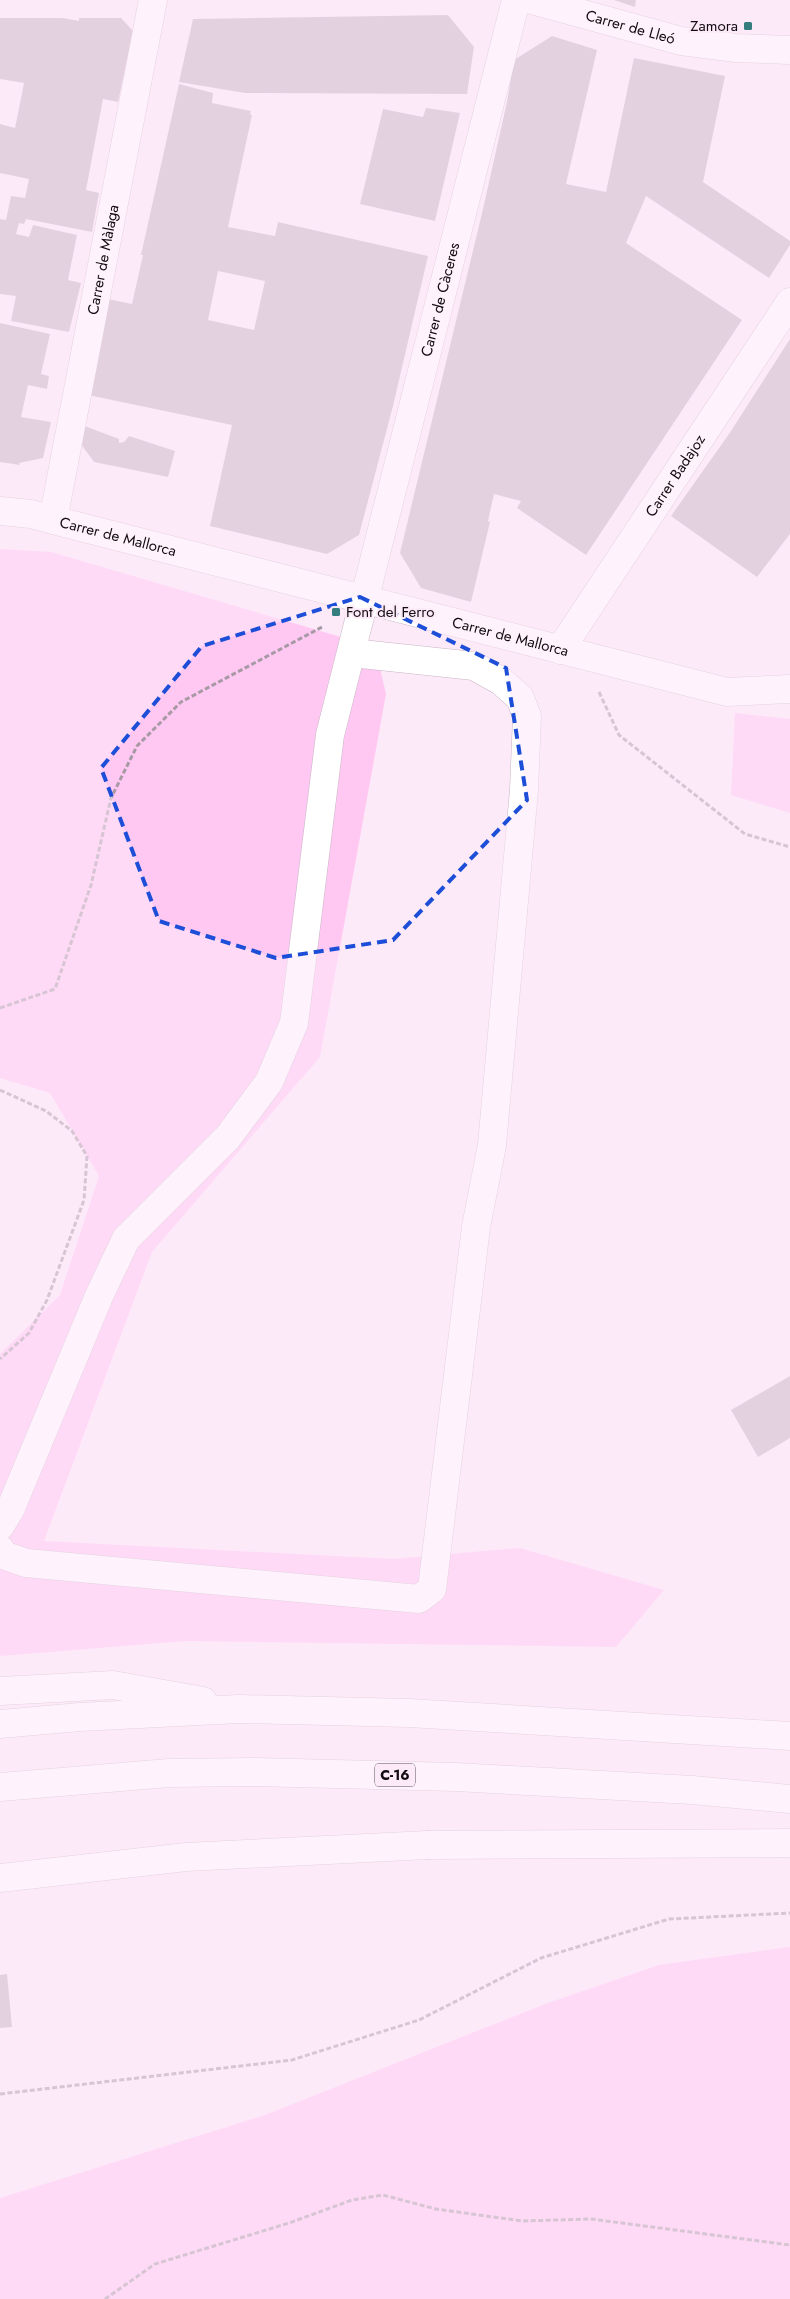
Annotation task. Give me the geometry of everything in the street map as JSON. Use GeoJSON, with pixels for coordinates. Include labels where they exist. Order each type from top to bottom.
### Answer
{"type":"FeatureCollection","features":[{"type":"Feature","properties":{"kind":"main road","name":"Carrer de Màlaga"},"geometry":{"type":"LineString","coordinates":[[53,520],[153,0]]}},
{"type":"Feature","properties":{"kind":"main road","name":"Carrer de Càceres"},"geometry":{"type":"LineString","coordinates":[[0,1526],[10,1510],[99,1296],[126,1239],[228,1137],[269,1082],[294,1024],[330,735],[516,0]]}},
{"type":"Feature","properties":{"kind":"main road","name":"Carrer de Lleó"},"geometry":{"type":"LineString","coordinates":[[532,0],[681,41],[736,48],[790,50]]}},
{"type":"Feature","properties":{"kind":"main road","name":"Carrer Badajoz"},"geometry":{"type":"LineString","coordinates":[[560,650],[790,302]]}},
{"type":"Feature","properties":{"kind":"main road","name":"Carrer de Mallorca"},"geometry":{"type":"LineString","coordinates":[[0,511],[30,514],[727,692],[790,689]]}},
{"type":"Feature","properties":{"kind":"main road"},"geometry":{"type":"LineString","coordinates":[[0,1549],[3,1555],[26,1563],[419,1599],[432,1589],[476,1227],[492,1145],[524,790],[527,716],[520,698],[501,681],[474,666],[352,653]]}},
{"type":"Feature","properties":{"kind":"main road"},"geometry":{"type":"LineString","coordinates":[[0,1691],[113,1685],[181,1696],[238,1709]]}},
{"type":"Feature","properties":{"kind":"main road"},"geometry":{"type":"LineString","coordinates":[[0,1724],[80,1717],[238,1709],[409,1712],[790,1736]]}},
{"type":"Feature","properties":{"kind":"main road","name":"C-16"},"geometry":{"type":"LineString","coordinates":[[0,1787],[169,1773],[253,1772],[484,1779],[692,1790],[790,1799]]}},
{"type":"Feature","properties":{"kind":"main road"},"geometry":{"type":"LineString","coordinates":[[0,1878],[186,1857],[428,1845],[790,1843]]}},
{"type":"Feature","properties":{"kind":"path"},"geometry":{"type":"LineString","coordinates":[[0,1008],[55,989],[91,885],[111,798],[137,746],[181,702],[332,622]]}},
{"type":"Feature","properties":{"kind":"path"},"geometry":{"type":"LineString","coordinates":[[601,661],[598,690],[619,735],[745,834],[790,847]]}},
{"type":"Feature","properties":{"kind":"path"},"geometry":{"type":"LineString","coordinates":[[0,1090],[46,1111],[72,1131],[87,1156],[84,1200],[47,1300],[29,1333],[0,1359]]}},
{"type":"Feature","properties":{"kind":"path"},"geometry":{"type":"LineString","coordinates":[[0,2094],[292,2060],[419,2020],[541,1958],[669,1919],[790,1913]]}},
{"type":"Feature","properties":{"kind":"path"},"geometry":{"type":"LineString","coordinates":[[104,2299],[155,2264],[289,2223],[352,2200],[383,2195],[436,2209],[522,2221],[591,2219],[790,2245]]}},
{"type":"Feature","properties":{"kind":"highlighted area"},"geometry":{"type":"Polygon","coordinates":[[[360,597],[506,668],[527,800],[393,940],[276,958],[159,921],[101,768],[202,646],[360,597]]]}},
{"type":"Feature","properties":{"kind":"shaded area"},"geometry":{"type":"Polygon","coordinates":[[[0,549],[51,552],[375,647],[386,694],[320,1057],[152,1252],[44,1541],[393,1559],[520,1548],[664,1590],[616,1647],[186,1641],[0,1656],[0,1354],[60,1295],[99,1176],[50,1093],[0,1078],[0,549]]]}},
{"type":"Feature","properties":{"kind":"shaded area"},"geometry":{"type":"Polygon","coordinates":[[[735,713],[790,719],[790,813],[731,795],[735,713]]]}},
{"type":"Feature","properties":{"kind":"shaded area"},"geometry":{"type":"Polygon","coordinates":[[[790,1947],[790,2299],[0,2299],[0,2198],[265,2115],[545,2004],[659,1965],[790,1947]]]}},
{"type":"Feature","properties":{"kind":"building"},"geometry":{"type":"Polygon","coordinates":[[[614,0],[636,0],[635,7],[614,0]]]}},
{"type":"Feature","properties":{"kind":"building"},"geometry":{"type":"Polygon","coordinates":[[[448,15],[474,47],[467,94],[245,93],[179,82],[193,19],[448,15]]]}},
{"type":"Feature","properties":{"kind":"building"},"geometry":{"type":"Polygon","coordinates":[[[0,18],[63,18],[79,21],[79,18],[121,18],[133,31],[118,102],[103,99],[86,190],[99,193],[92,232],[26,219],[24,224],[19,223],[16,234],[29,237],[33,225],[77,235],[68,280],[81,283],[69,332],[11,321],[16,296],[0,294],[0,219],[6,220],[11,196],[25,198],[29,179],[0,173],[0,124],[15,128],[24,83],[0,79],[0,18]]]}},
{"type":"Feature","properties":{"kind":"building"},"geometry":{"type":"Polygon","coordinates":[[[552,36],[597,50],[566,184],[606,192],[634,58],[725,76],[703,182],[790,241],[790,245],[769,278],[646,196],[626,243],[742,320],[586,555],[517,508],[521,501],[494,494],[488,521],[490,522],[471,602],[421,588],[400,553],[483,209],[507,102],[514,60],[552,36]]]}},
{"type":"Feature","properties":{"kind":"building"},"geometry":{"type":"Polygon","coordinates":[[[179,84],[213,93],[212,103],[251,111],[250,115],[252,115],[228,227],[275,236],[278,222],[428,256],[393,406],[359,535],[327,554],[210,526],[232,425],[88,395],[108,299],[132,304],[143,255],[141,255],[179,84]],[[218,271],[208,320],[254,330],[265,281],[218,271]]]}},
{"type":"Feature","properties":{"kind":"building"},"geometry":{"type":"Polygon","coordinates":[[[426,108],[460,113],[435,221],[360,204],[383,109],[423,117],[426,108]]]}},
{"type":"Feature","properties":{"kind":"building"},"geometry":{"type":"Polygon","coordinates":[[[0,323],[50,334],[41,374],[49,376],[47,389],[28,385],[21,417],[51,422],[43,458],[19,463],[20,465],[0,462],[0,323]]]}},
{"type":"Feature","properties":{"kind":"building"},"geometry":{"type":"Polygon","coordinates":[[[790,339],[790,534],[757,577],[671,516],[729,434],[790,339]]]}},
{"type":"Feature","properties":{"kind":"building"},"geometry":{"type":"Polygon","coordinates":[[[82,425],[119,439],[119,443],[124,442],[129,436],[175,451],[168,477],[94,462],[78,440],[82,425]]]}},
{"type":"Feature","properties":{"kind":"building"},"geometry":{"type":"Polygon","coordinates":[[[790,1376],[790,1438],[758,1457],[731,1410],[790,1376]]]}},
{"type":"Feature","properties":{"kind":"building"},"geometry":{"type":"Polygon","coordinates":[[[7,1974],[12,2027],[0,2028],[0,1975],[7,1974]]]}},
{"type":"Feature","properties":{"kind":"place","name":"Zamora"},"geometry":{"type":"Point","coordinates":[748,26]}},
{"type":"Feature","properties":{"kind":"place","name":"Font del Ferro"},"geometry":{"type":"Point","coordinates":[336,612]}}]}
